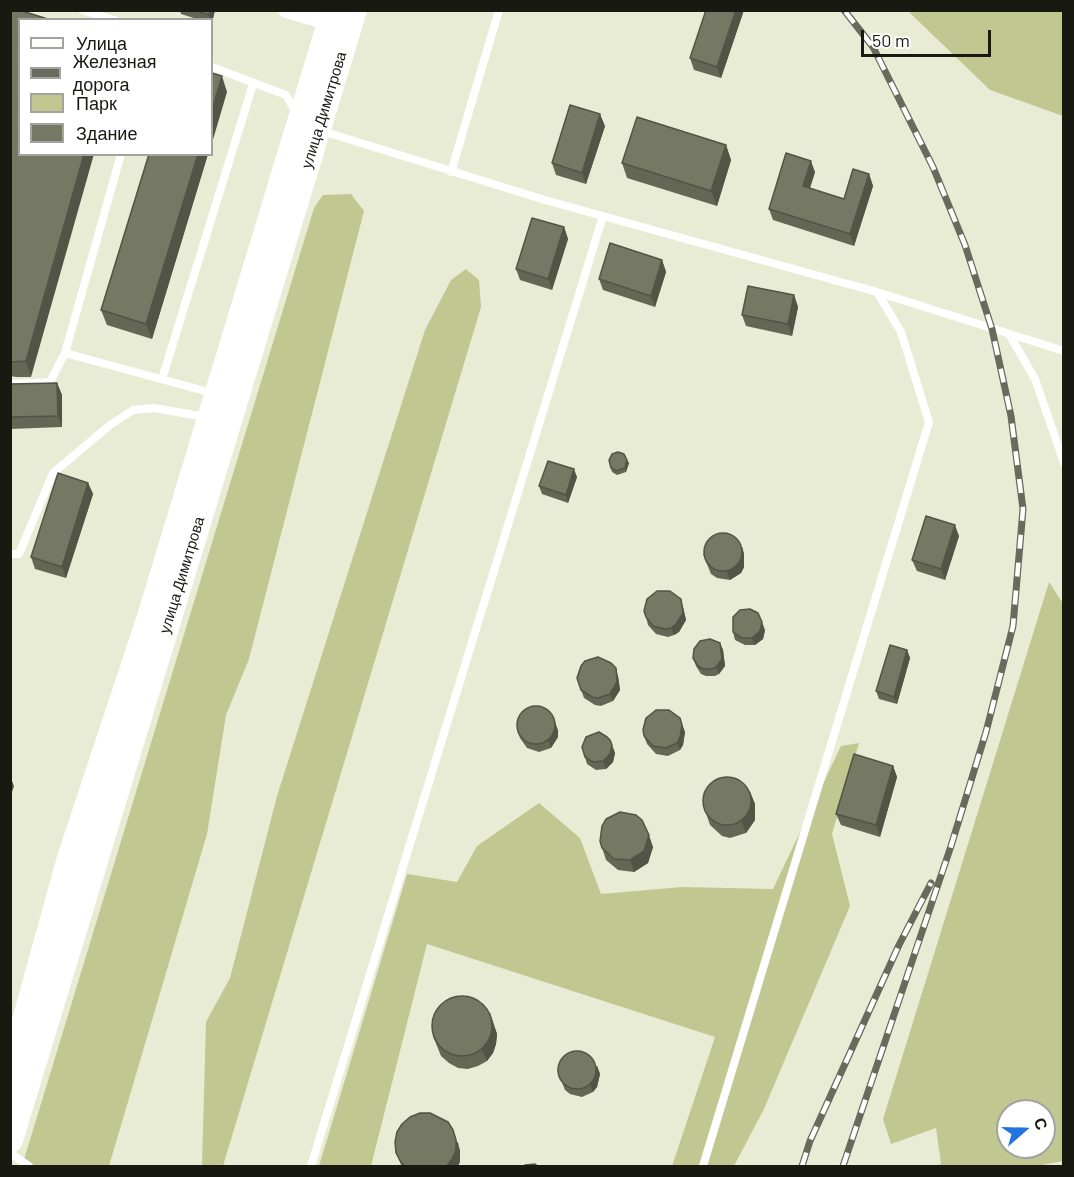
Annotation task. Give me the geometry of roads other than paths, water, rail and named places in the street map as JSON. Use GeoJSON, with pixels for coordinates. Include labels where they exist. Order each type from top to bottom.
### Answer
{"type":"FeatureCollection","features":[{"type":"Feature","properties":{"kind":"main road","name":"улица Димитрова"},"geometry":{"type":"LineString","coordinates":[[10,1075],[24,1040],[235,397],[342,18]]}},
{"type":"Feature","properties":{"kind":"main road","name":"улица Димитрова"},"geometry":{"type":"LineString","coordinates":[[10,1140],[24,1040],[70,858],[149,620],[213,406],[310,126]]}},
{"type":"Feature","properties":{"kind":"street"},"geometry":{"type":"LineString","coordinates":[[286,10],[342,18]]}},
{"type":"Feature","properties":{"kind":"lane"},"geometry":{"type":"LineString","coordinates":[[82,10],[108,18]]}},
{"type":"Feature","properties":{"kind":"lane"},"geometry":{"type":"LineString","coordinates":[[451,172],[499,10]]}},
{"type":"Feature","properties":{"kind":"lane"},"geometry":{"type":"LineString","coordinates":[[213,67],[286,95],[310,126],[451,172],[877,292],[1064,351]]}},
{"type":"Feature","properties":{"kind":"lane"},"geometry":{"type":"LineString","coordinates":[[162,379],[253,84]]}},
{"type":"Feature","properties":{"kind":"lane"},"geometry":{"type":"LineString","coordinates":[[10,384],[50,382],[65,352],[120,156]]}},
{"type":"Feature","properties":{"kind":"lane"},"geometry":{"type":"LineString","coordinates":[[311,1167],[603,216]]}},
{"type":"Feature","properties":{"kind":"lane"},"geometry":{"type":"LineString","coordinates":[[703,1167],[929,422],[901,332],[877,292]]}},
{"type":"Feature","properties":{"kind":"lane"},"geometry":{"type":"LineString","coordinates":[[1009,334],[1035,379],[1064,464]]}},
{"type":"Feature","properties":{"kind":"lane"},"geometry":{"type":"LineString","coordinates":[[65,352],[162,379],[213,406]]}},
{"type":"Feature","properties":{"kind":"lane"},"geometry":{"type":"LineString","coordinates":[[10,554],[19,554],[53,473],[110,425],[133,410],[213,406]]}},
{"type":"Feature","properties":{"kind":"lane"},"geometry":{"type":"LineString","coordinates":[[10,1153],[29,1167]]}},
{"type":"Feature","properties":{"kind":"railway"},"geometry":{"type":"LineString","coordinates":[[843,1166],[951,846],[986,732],[1013,626],[1023,509],[1011,416],[992,329],[965,245],[933,167],[873,47],[844,10]]}},
{"type":"Feature","properties":{"kind":"railway"},"geometry":{"type":"LineString","coordinates":[[802,1166],[810,1141],[899,945],[931,883]]}}]}
